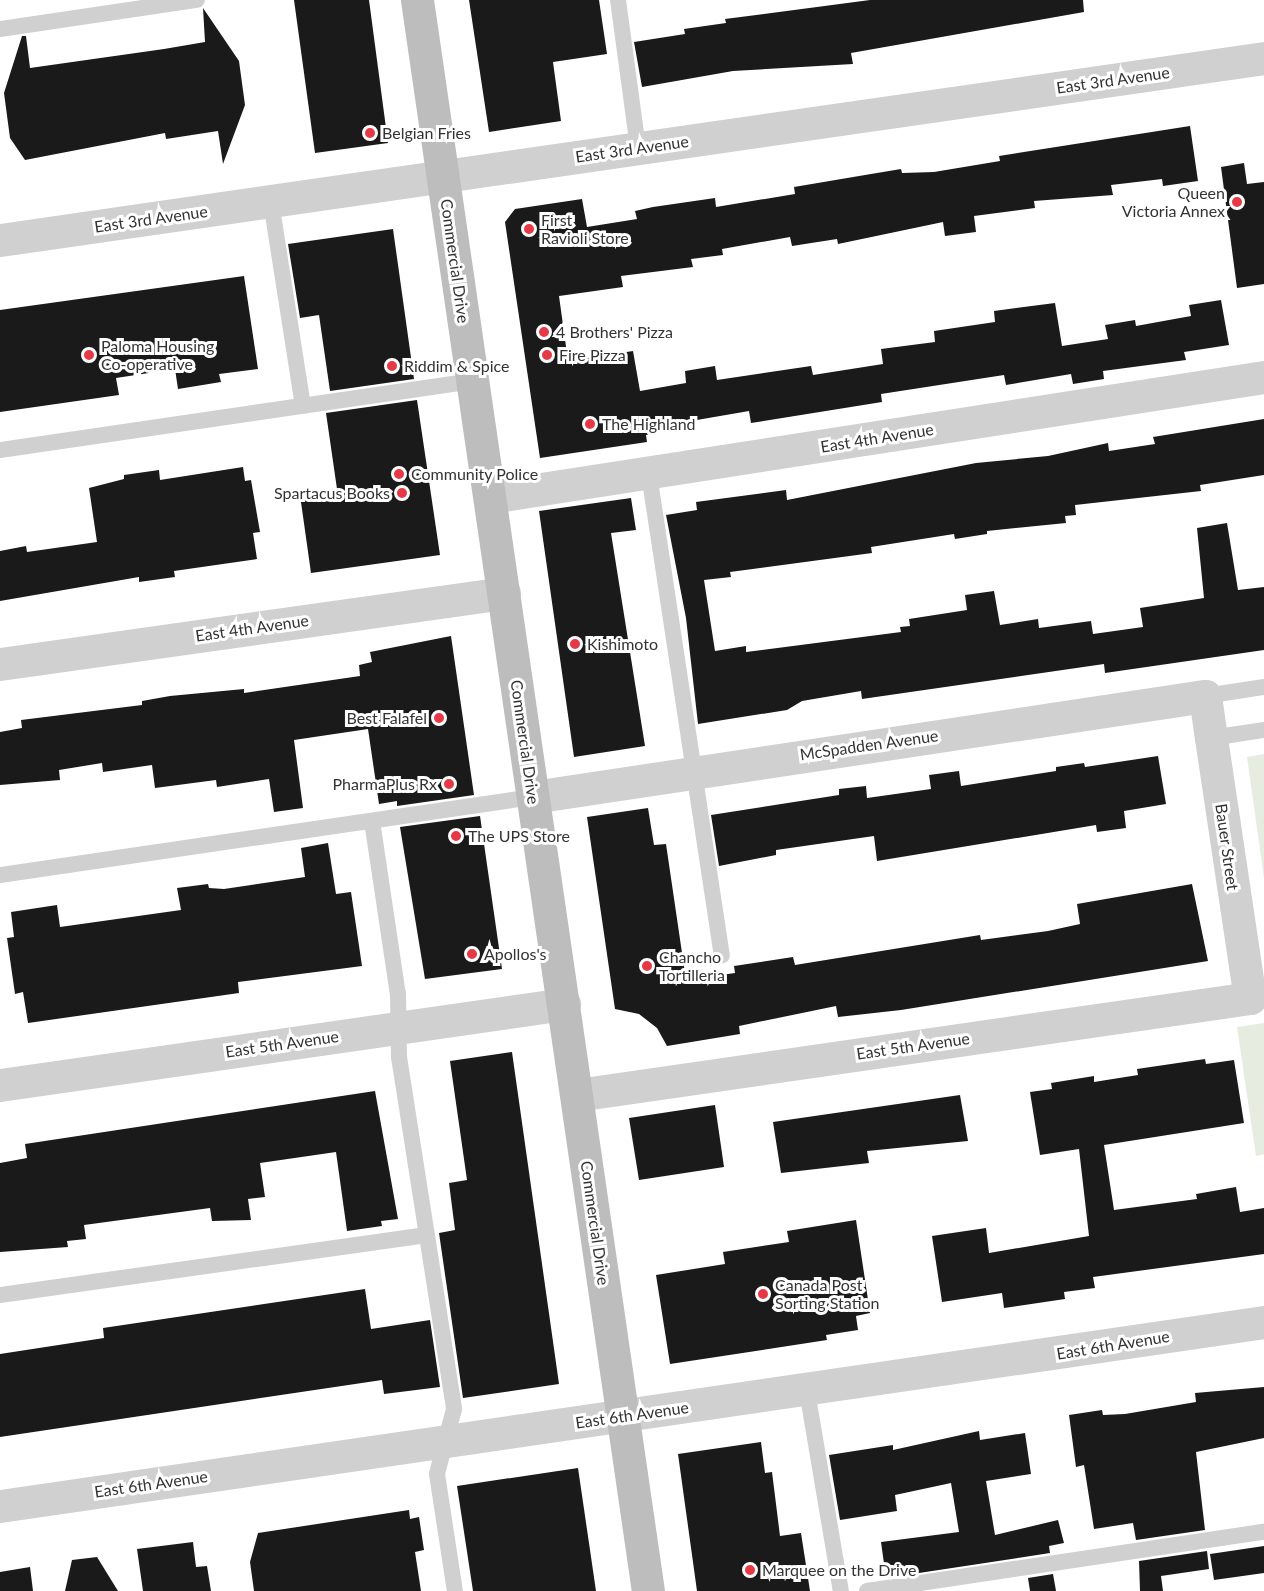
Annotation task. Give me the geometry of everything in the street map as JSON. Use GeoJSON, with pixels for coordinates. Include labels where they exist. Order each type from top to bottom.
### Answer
{"type":"FeatureCollection","features":[{"type":"Feature","properties":{"kind":"street","name":"Commercial Drive"},"geometry":{"type":"LineString","coordinates":[[417,0],[578,1095],[648,1591]]}},
{"type":"Feature","properties":{"kind":"street","name":"East 3rd Avenue"},"geometry":{"type":"LineString","coordinates":[[0,240],[1264,58]]}},
{"type":"Feature","properties":{"kind":"street","name":"East 4th Avenue"},"geometry":{"type":"LineString","coordinates":[[490,497],[1264,377]]}},
{"type":"Feature","properties":{"kind":"street","name":"East 4th Avenue"},"geometry":{"type":"LineString","coordinates":[[0,664],[504,594]]}},
{"type":"Feature","properties":{"kind":"street","name":"McSpadden Avenue"},"geometry":{"type":"LineString","coordinates":[[533,797],[1205,696]]}},
{"type":"Feature","properties":{"kind":"street","name":"Bauer Street"},"geometry":{"type":"LineString","coordinates":[[1205,696],[1250,998]]}},
{"type":"Feature","properties":{"kind":"street","name":"East 5th Avenue"},"geometry":{"type":"LineString","coordinates":[[578,1095],[1250,998]]}},
{"type":"Feature","properties":{"kind":"street","name":"East 5th Avenue"},"geometry":{"type":"LineString","coordinates":[[0,1085],[564,1004]]}},
{"type":"Feature","properties":{"kind":"street","name":"East 6th Avenue"},"geometry":{"type":"LineString","coordinates":[[0,1506],[807,1391],[1264,1322]]}},
{"type":"Feature","properties":{"kind":"lane"},"geometry":{"type":"LineString","coordinates":[[0,29],[197,0]]}},
{"type":"Feature","properties":{"kind":"lane"},"geometry":{"type":"LineString","coordinates":[[618,0],[638,148]]}},
{"type":"Feature","properties":{"kind":"lane"},"geometry":{"type":"LineString","coordinates":[[271,202],[303,406]]}},
{"type":"Feature","properties":{"kind":"lane"},"geometry":{"type":"LineString","coordinates":[[0,450],[473,381]]}},
{"type":"Feature","properties":{"kind":"lane"},"geometry":{"type":"LineString","coordinates":[[649,474],[722,955]]}},
{"type":"Feature","properties":{"kind":"lane"},"geometry":{"type":"LineString","coordinates":[[1205,696],[1264,687]]}},
{"type":"Feature","properties":{"kind":"lane"},"geometry":{"type":"LineString","coordinates":[[1211,738],[1264,730]]}},
{"type":"Feature","properties":{"kind":"lane"},"geometry":{"type":"LineString","coordinates":[[0,875],[533,797]]}},
{"type":"Feature","properties":{"kind":"lane"},"geometry":{"type":"LineString","coordinates":[[372,821],[398,994],[399,1028],[427,1235],[454,1409],[437,1474],[455,1591]]}},
{"type":"Feature","properties":{"kind":"lane"},"geometry":{"type":"LineString","coordinates":[[0,1296],[427,1235]]}},
{"type":"Feature","properties":{"kind":"lane"},"geometry":{"type":"LineString","coordinates":[[807,1391],[841,1591]]}},
{"type":"Feature","properties":{"kind":"lane"},"geometry":{"type":"LineString","coordinates":[[867,1591],[1264,1532]]}},
{"type":"Feature","properties":{"kind":"shaded area"},"geometry":{"type":"Polygon","coordinates":[[[1264,754],[1264,878],[1247,757],[1264,754]]]}},
{"type":"Feature","properties":{"kind":"shaded area"},"geometry":{"type":"Polygon","coordinates":[[[1264,1023],[1264,1154],[1256,1156],[1237,1027],[1264,1023]]]}},
{"type":"Feature","properties":{"kind":"building"},"geometry":{"type":"Polygon","coordinates":[[[294,0],[369,0],[388,143],[315,153],[294,0]]]}},
{"type":"Feature","properties":{"kind":"building"},"geometry":{"type":"Polygon","coordinates":[[[469,0],[599,0],[607,54],[553,62],[561,121],[489,132],[469,0]]]}},
{"type":"Feature","properties":{"kind":"building"},"geometry":{"type":"Polygon","coordinates":[[[870,0],[1083,0],[1084,12],[851,53],[853,64],[733,71],[642,87],[634,42],[685,34],[684,29],[726,23],[725,19],[870,0]]]}},
{"type":"Feature","properties":{"kind":"building"},"geometry":{"type":"Polygon","coordinates":[[[203,8],[239,61],[245,105],[223,164],[218,131],[166,139],[165,133],[25,160],[10,138],[4,93],[22,36],[26,36],[30,68],[164,49],[205,42],[203,8]]]}},
{"type":"Feature","properties":{"kind":"building"},"geometry":{"type":"Polygon","coordinates":[[[1190,126],[1198,181],[1163,186],[1162,179],[1111,185],[1113,195],[1034,201],[1035,208],[974,216],[976,232],[945,236],[943,222],[838,244],[837,239],[792,246],[790,237],[722,249],[723,255],[691,259],[693,267],[621,276],[623,287],[559,296],[568,361],[633,351],[640,391],[686,383],[685,371],[715,366],[717,380],[811,366],[813,375],[883,364],[881,349],[935,342],[934,331],[995,322],[994,311],[1055,303],[1062,346],[1108,339],[1105,325],[1135,320],[1136,326],[1191,316],[1189,305],[1221,300],[1229,345],[1184,352],[1186,360],[1103,371],[1104,379],[1073,384],[1071,374],[1006,385],[1004,375],[881,394],[882,402],[751,423],[749,411],[691,421],[692,427],[646,435],[647,442],[540,458],[505,222],[515,209],[582,199],[587,227],[637,219],[635,211],[653,207],[715,198],[716,207],[795,194],[794,187],[901,169],[902,173],[934,172],[1000,161],[999,156],[1190,126]]]}},
{"type":"Feature","properties":{"kind":"building"},"geometry":{"type":"Polygon","coordinates":[[[1244,163],[1247,184],[1264,182],[1264,284],[1237,288],[1221,167],[1244,163]]]}},
{"type":"Feature","properties":{"kind":"building"},"geometry":{"type":"Polygon","coordinates":[[[393,229],[414,379],[330,391],[319,315],[300,318],[288,244],[393,229]]]}},
{"type":"Feature","properties":{"kind":"building"},"geometry":{"type":"Polygon","coordinates":[[[244,276],[258,369],[219,374],[221,382],[178,389],[175,369],[116,378],[119,395],[0,412],[0,310],[244,276]]]}},
{"type":"Feature","properties":{"kind":"building"},"geometry":{"type":"Polygon","coordinates":[[[417,400],[440,555],[311,573],[300,495],[337,489],[326,413],[417,400]]]}},
{"type":"Feature","properties":{"kind":"building"},"geometry":{"type":"Polygon","coordinates":[[[1264,419],[1264,475],[1200,485],[1201,491],[1075,505],[1076,515],[1065,516],[1066,523],[987,531],[987,534],[955,539],[954,534],[871,547],[872,553],[730,572],[731,577],[704,580],[715,651],[746,646],[746,652],[901,632],[900,627],[910,626],[909,619],[967,610],[965,595],[994,591],[1000,625],[1038,619],[1039,628],[1091,621],[1093,634],[1143,627],[1140,608],[1204,598],[1197,528],[1227,523],[1238,590],[1264,587],[1264,650],[1105,673],[1104,664],[862,699],[861,691],[802,701],[787,710],[698,724],[686,618],[666,515],[697,510],[696,502],[786,490],[787,500],[976,463],[1048,456],[1108,443],[1109,451],[1155,444],[1153,437],[1264,419]]]}},
{"type":"Feature","properties":{"kind":"building"},"geometry":{"type":"Polygon","coordinates":[[[243,467],[245,481],[251,480],[260,532],[253,533],[257,559],[174,571],[175,577],[139,582],[139,577],[0,601],[0,551],[26,546],[27,552],[97,542],[89,488],[124,479],[124,475],[159,470],[160,480],[243,467]]]}},
{"type":"Feature","properties":{"kind":"building"},"geometry":{"type":"Polygon","coordinates":[[[631,498],[636,530],[611,533],[645,746],[574,757],[539,511],[631,498]]]}},
{"type":"Feature","properties":{"kind":"building"},"geometry":{"type":"Polygon","coordinates":[[[451,636],[474,795],[397,806],[397,801],[379,804],[368,729],[294,740],[303,808],[274,812],[269,779],[217,787],[216,780],[155,788],[152,765],[103,772],[102,763],[59,770],[60,780],[0,785],[0,732],[22,728],[21,720],[142,705],[142,701],[170,696],[244,689],[244,693],[360,676],[359,665],[372,662],[370,652],[451,636]]]}},
{"type":"Feature","properties":{"kind":"building"},"geometry":{"type":"Polygon","coordinates":[[[1158,756],[1166,804],[1124,811],[1126,828],[1097,832],[1096,825],[877,861],[874,836],[776,850],[776,855],[719,866],[711,815],[839,795],[839,789],[866,786],[867,798],[931,789],[929,775],[959,771],[961,786],[1056,771],[1056,767],[1084,763],[1085,767],[1158,756]]]}},
{"type":"Feature","properties":{"kind":"building"},"geometry":{"type":"Polygon","coordinates":[[[648,808],[654,845],[666,844],[686,980],[735,973],[734,966],[793,957],[795,965],[980,935],[981,940],[1048,931],[1080,924],[1077,904],[1192,884],[1208,961],[901,1010],[838,1017],[836,1006],[739,1026],[740,1034],[667,1046],[657,1028],[639,1014],[615,1009],[587,817],[648,808]]]}},
{"type":"Feature","properties":{"kind":"building"},"geometry":{"type":"Polygon","coordinates":[[[480,816],[502,969],[425,979],[400,827],[480,816]]]}},
{"type":"Feature","properties":{"kind":"building"},"geometry":{"type":"Polygon","coordinates":[[[328,843],[336,894],[351,892],[362,966],[238,982],[239,993],[28,1023],[23,992],[15,994],[7,938],[14,937],[11,912],[57,905],[60,927],[181,910],[177,888],[208,884],[209,888],[224,889],[305,877],[301,848],[328,843]]]}},
{"type":"Feature","properties":{"kind":"building"},"geometry":{"type":"Polygon","coordinates":[[[512,1052],[559,1384],[463,1398],[439,1233],[455,1230],[449,1183],[467,1180],[450,1061],[512,1052]]]}},
{"type":"Feature","properties":{"kind":"building"},"geometry":{"type":"Polygon","coordinates":[[[1205,1059],[1206,1064],[1234,1060],[1244,1123],[1104,1145],[1114,1210],[1197,1199],[1196,1194],[1236,1187],[1240,1212],[1264,1208],[1264,1254],[1093,1277],[1095,1288],[1064,1292],[1065,1299],[1004,1308],[1002,1293],[942,1302],[932,1236],[986,1228],[989,1253],[1089,1236],[1079,1149],[1040,1155],[1030,1092],[1052,1089],[1051,1083],[1094,1076],[1094,1082],[1138,1075],[1137,1069],[1205,1059]]]}},
{"type":"Feature","properties":{"kind":"building"},"geometry":{"type":"Polygon","coordinates":[[[375,1091],[398,1219],[381,1221],[382,1226],[347,1231],[336,1152],[260,1163],[265,1197],[248,1199],[251,1220],[212,1221],[210,1208],[84,1225],[86,1239],[67,1241],[68,1247],[0,1252],[0,1163],[27,1158],[25,1144],[375,1091]]]}},
{"type":"Feature","properties":{"kind":"building"},"geometry":{"type":"Polygon","coordinates":[[[960,1095],[968,1141],[867,1151],[869,1163],[781,1173],[773,1122],[960,1095]]]}},
{"type":"Feature","properties":{"kind":"building"},"geometry":{"type":"Polygon","coordinates":[[[715,1105],[724,1167],[639,1180],[629,1118],[715,1105]]]}},
{"type":"Feature","properties":{"kind":"building","name":"Canada Post Sorting Station"},"geometry":{"type":"Polygon","coordinates":[[[856,1220],[870,1313],[856,1316],[858,1330],[826,1335],[827,1340],[670,1364],[656,1275],[725,1264],[723,1252],[789,1242],[787,1231],[856,1220]]]}},
{"type":"Feature","properties":{"kind":"building"},"geometry":{"type":"Polygon","coordinates":[[[365,1289],[371,1329],[430,1320],[440,1387],[384,1394],[382,1380],[0,1437],[0,1354],[104,1338],[103,1328],[365,1289]]]}},
{"type":"Feature","properties":{"kind":"building"},"geometry":{"type":"Polygon","coordinates":[[[1264,1387],[1264,1438],[1196,1452],[1205,1530],[1136,1540],[1133,1523],[1094,1529],[1084,1465],[1076,1467],[1069,1415],[1102,1410],[1103,1415],[1125,1414],[1196,1402],[1195,1393],[1264,1387]]]}},
{"type":"Feature","properties":{"kind":"building"},"geometry":{"type":"Polygon","coordinates":[[[979,1431],[980,1440],[1025,1433],[1031,1474],[986,1481],[995,1535],[1058,1520],[1064,1543],[1049,1546],[1050,1553],[886,1578],[881,1542],[959,1532],[951,1483],[895,1495],[897,1511],[840,1520],[829,1455],[893,1445],[893,1450],[979,1431]]]}},
{"type":"Feature","properties":{"kind":"building"},"geometry":{"type":"Polygon","coordinates":[[[761,1442],[765,1473],[772,1472],[780,1536],[801,1533],[810,1591],[697,1591],[678,1454],[761,1442]]]}},
{"type":"Feature","properties":{"kind":"building"},"geometry":{"type":"Polygon","coordinates":[[[578,1468],[596,1591],[473,1591],[457,1486],[578,1468]]]}},
{"type":"Feature","properties":{"kind":"building"},"geometry":{"type":"Polygon","coordinates":[[[409,1510],[410,1519],[419,1517],[424,1550],[415,1552],[421,1591],[254,1591],[250,1562],[258,1533],[409,1510]]]}},
{"type":"Feature","properties":{"kind":"building"},"geometry":{"type":"Polygon","coordinates":[[[193,1542],[196,1567],[207,1566],[211,1591],[143,1591],[137,1549],[193,1542]]]}},
{"type":"Feature","properties":{"kind":"building"},"geometry":{"type":"Polygon","coordinates":[[[1264,1546],[1264,1573],[1214,1580],[1210,1554],[1264,1546]]]}},
{"type":"Feature","properties":{"kind":"building"},"geometry":{"type":"Polygon","coordinates":[[[1207,1551],[1209,1569],[1161,1576],[1163,1591],[1140,1591],[1139,1561],[1207,1551]]]}},
{"type":"Feature","properties":{"kind":"building"},"geometry":{"type":"Polygon","coordinates":[[[97,1557],[118,1591],[65,1591],[72,1560],[97,1557]]]}},
{"type":"Feature","properties":{"kind":"building"},"geometry":{"type":"Polygon","coordinates":[[[30,1567],[33,1591],[0,1591],[0,1572],[30,1567]]]}},
{"type":"Feature","properties":{"kind":"building"},"geometry":{"type":"Polygon","coordinates":[[[1053,1574],[1056,1591],[1030,1591],[1028,1578],[1053,1574]]]}},
{"type":"Feature","properties":{"kind":"place","name":"Belgian Fries"},"geometry":{"type":"Point","coordinates":[370,133]}},
{"type":"Feature","properties":{"kind":"place","name":"Queen Victoria Annex"},"geometry":{"type":"Point","coordinates":[1237,202]}},
{"type":"Feature","properties":{"kind":"place","name":"First Ravioli Store"},"geometry":{"type":"Point","coordinates":[529,229]}},
{"type":"Feature","properties":{"kind":"place","name":"4 Brothers' Pizza"},"geometry":{"type":"Point","coordinates":[544,332]}},
{"type":"Feature","properties":{"kind":"place","name":"Paloma Housing Co-operative"},"geometry":{"type":"Point","coordinates":[89,355]}},
{"type":"Feature","properties":{"kind":"place","name":"Fire Pizza"},"geometry":{"type":"Point","coordinates":[547,355]}},
{"type":"Feature","properties":{"kind":"place","name":"Riddim & Spice"},"geometry":{"type":"Point","coordinates":[392,366]}},
{"type":"Feature","properties":{"kind":"place","name":"The Highland"},"geometry":{"type":"Point","coordinates":[590,424]}},
{"type":"Feature","properties":{"kind":"place","name":"Community Police"},"geometry":{"type":"Point","coordinates":[399,474]}},
{"type":"Feature","properties":{"kind":"place","name":"Spartacus Books"},"geometry":{"type":"Point","coordinates":[402,493]}},
{"type":"Feature","properties":{"kind":"place","name":"Kishimoto"},"geometry":{"type":"Point","coordinates":[575,644]}},
{"type":"Feature","properties":{"kind":"place","name":"Best Falafel"},"geometry":{"type":"Point","coordinates":[439,718]}},
{"type":"Feature","properties":{"kind":"place","name":"PharmaPlus Rx"},"geometry":{"type":"Point","coordinates":[449,784]}},
{"type":"Feature","properties":{"kind":"place","name":"The UPS Store"},"geometry":{"type":"Point","coordinates":[456,836]}},
{"type":"Feature","properties":{"kind":"place","name":"Apollos's"},"geometry":{"type":"Point","coordinates":[472,954]}},
{"type":"Feature","properties":{"kind":"place","name":"Chancho Tortilleria"},"geometry":{"type":"Point","coordinates":[647,966]}},
{"type":"Feature","properties":{"kind":"place","name":"Canada Post Sorting Station"},"geometry":{"type":"Point","coordinates":[763,1294]}},
{"type":"Feature","properties":{"kind":"place","name":"Marquee on the Drive"},"geometry":{"type":"Point","coordinates":[750,1570]}}]}
